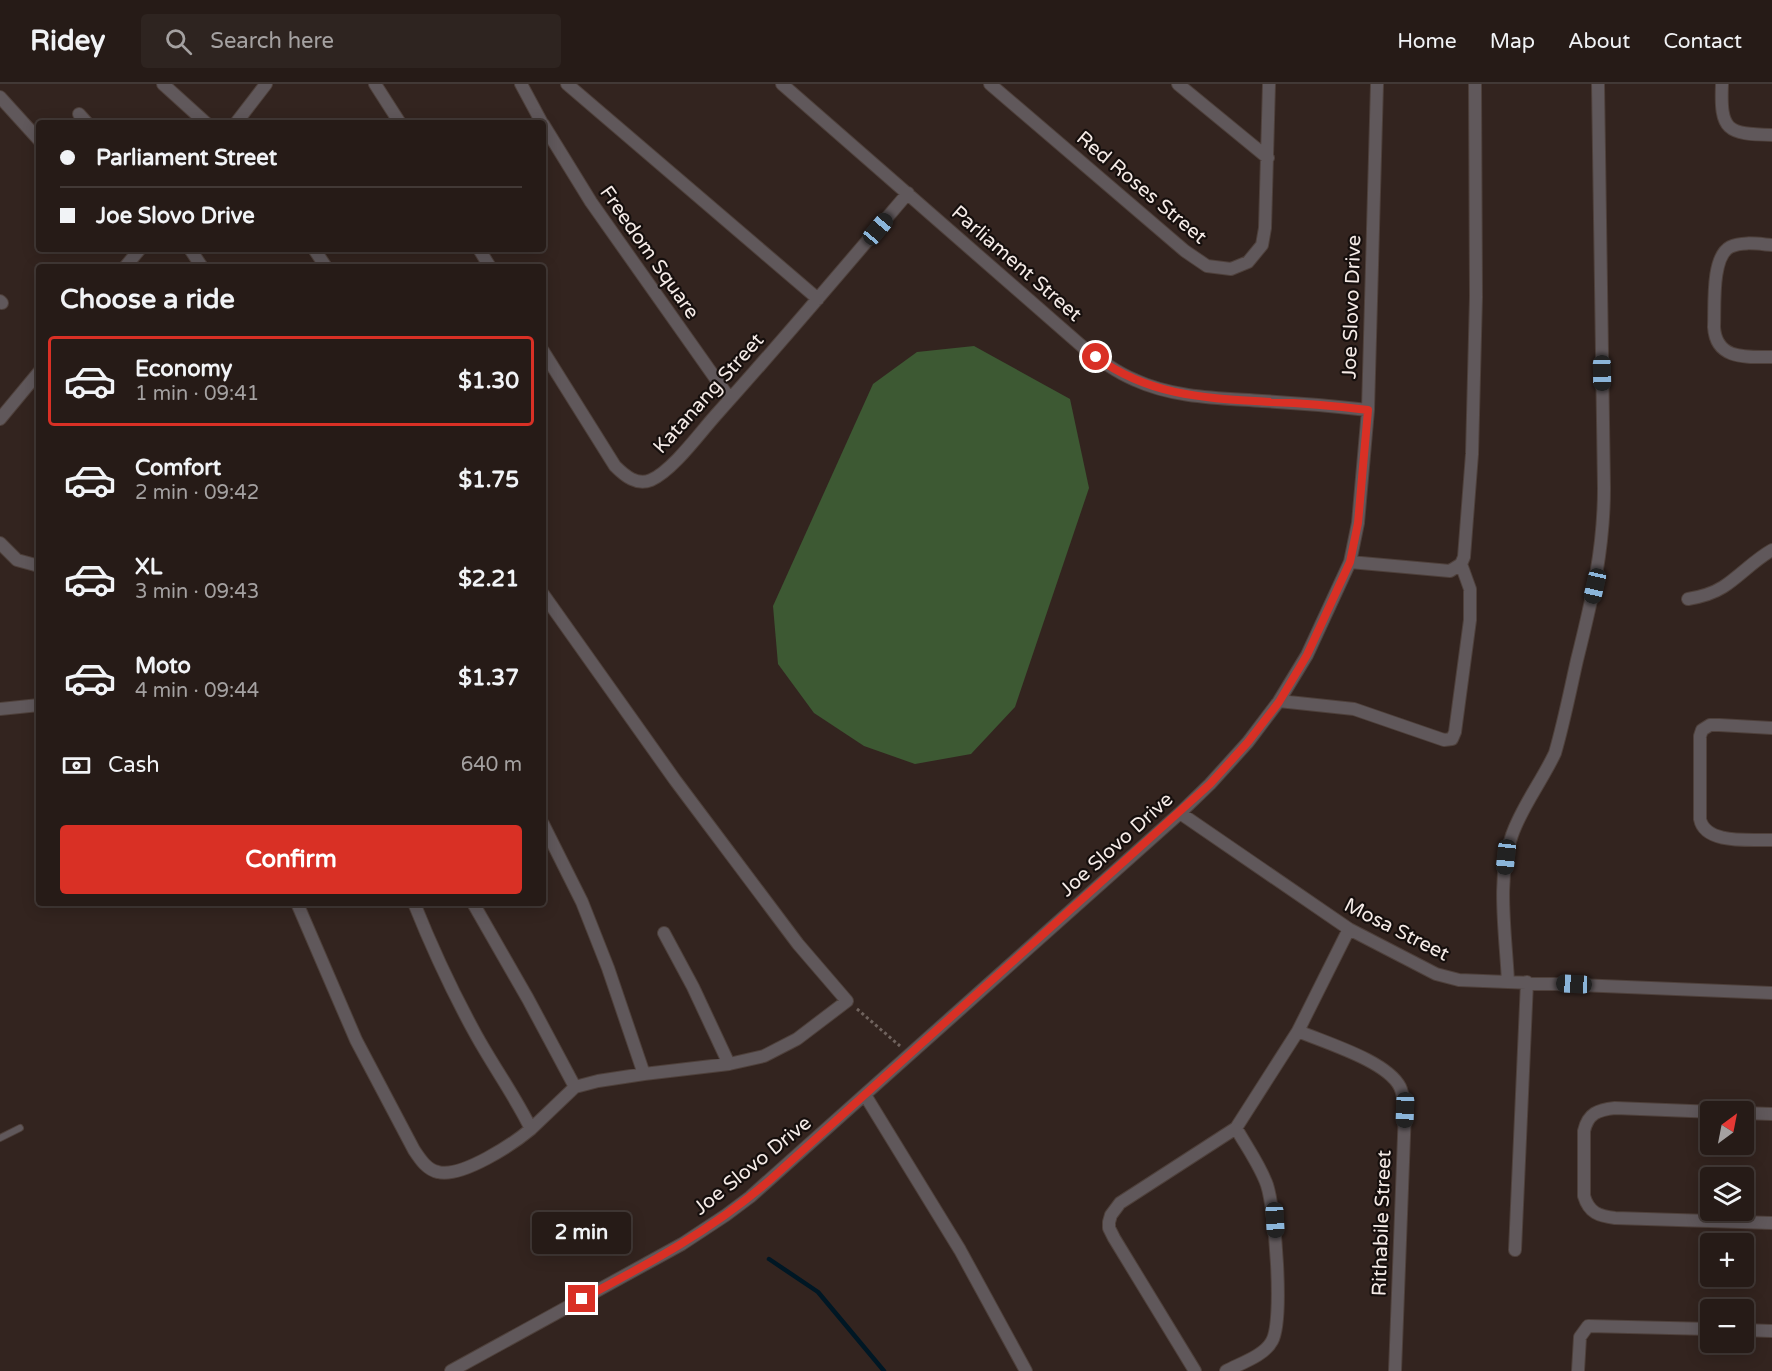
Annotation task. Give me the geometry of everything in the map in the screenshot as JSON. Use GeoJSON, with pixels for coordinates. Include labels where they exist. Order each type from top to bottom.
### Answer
{"type":"FeatureCollection","features":[{"type":"Feature","properties":{"kind":"street"},"geometry":{"type":"LineString","coordinates":[[163,84],[203,120]]}},
{"type":"Feature","properties":{"kind":"street"},"geometry":{"type":"LineString","coordinates":[[238,120],[266,84]]}},
{"type":"Feature","properties":{"kind":"street"},"geometry":{"type":"LineString","coordinates":[[375,84],[398,120]]}},
{"type":"Feature","properties":{"kind":"street","name":"Freedom Square"},"geometry":{"type":"LineString","coordinates":[[521,84],[541,120]]}},
{"type":"Feature","properties":{"kind":"street"},"geometry":{"type":"LineString","coordinates":[[567,84],[818,299]]}},
{"type":"Feature","properties":{"kind":"street","name":"Parliament Street"},"geometry":{"type":"LineString","coordinates":[[782,84],[1084,348],[1134,380],[1153,387],[1204,398],[1368,410]]}},
{"type":"Feature","properties":{"kind":"street","name":"Red Roses Street"},"geometry":{"type":"LineString","coordinates":[[990,84],[1185,251],[1207,266],[1220,269],[1240,267],[1255,255],[1262,245],[1265,228],[1269,84]]}},
{"type":"Feature","properties":{"kind":"street"},"geometry":{"type":"LineString","coordinates":[[1178,84],[1268,158]]}},
{"type":"Feature","properties":{"kind":"street","name":"Joe Slovo Drive"},"geometry":{"type":"LineString","coordinates":[[451,1371],[703,1231],[750,1197],[1180,813],[1248,742],[1279,702],[1307,655],[1350,562],[1358,523],[1368,410],[1377,84]]}},
{"type":"Feature","properties":{"kind":"street"},"geometry":{"type":"LineString","coordinates":[[1279,702],[1343,706],[1444,740],[1452,738],[1455,732],[1470,620],[1470,589],[1461,564],[1465,550],[1472,454],[1476,297],[1475,84]]}},
{"type":"Feature","properties":{"kind":"street"},"geometry":{"type":"LineString","coordinates":[[1508,982],[1504,882],[1506,857],[1511,835],[1555,753],[1601,552],[1604,488],[1598,84]]}},
{"type":"Feature","properties":{"kind":"street"},"geometry":{"type":"LineString","coordinates":[[1722,84],[1722,114],[1730,128],[1742,133],[1772,135]]}},
{"type":"Feature","properties":{"kind":"street"},"geometry":{"type":"LineString","coordinates":[[0,97],[36,137]]}},
{"type":"Feature","properties":{"kind":"street","name":"Freedom Square"},"geometry":{"type":"LineString","coordinates":[[546,129],[591,202],[730,399]]}},
{"type":"Feature","properties":{"kind":"street","name":"Katanang Street"},"geometry":{"type":"LineString","coordinates":[[546,356],[615,466],[624,475],[644,483],[661,474],[730,399],[908,194]]}},
{"type":"Feature","properties":{"kind":"street"},"geometry":{"type":"LineString","coordinates":[[1772,245],[1738,245],[1731,247],[1721,255],[1717,266],[1714,327],[1719,344],[1728,352],[1742,356],[1772,357]]}},
{"type":"Feature","properties":{"kind":"street"},"geometry":{"type":"LineString","coordinates":[[128,264],[138,252]]}},
{"type":"Feature","properties":{"kind":"street"},"geometry":{"type":"LineString","coordinates":[[0,419],[36,376]]}},
{"type":"Feature","properties":{"kind":"street"},"geometry":{"type":"LineString","coordinates":[[0,543],[17,560],[36,565]]}},
{"type":"Feature","properties":{"kind":"street"},"geometry":{"type":"LineString","coordinates":[[1688,599],[1705,596],[1722,588],[1772,550]]}},
{"type":"Feature","properties":{"kind":"street"},"geometry":{"type":"LineString","coordinates":[[1350,562],[1442,572],[1450,572],[1461,564]]}},
{"type":"Feature","properties":{"kind":"street"},"geometry":{"type":"LineString","coordinates":[[298,906],[356,1040],[414,1150],[425,1166],[439,1173],[457,1171],[502,1150],[531,1129],[575,1087],[644,1074],[729,1064],[764,1056],[797,1039],[848,1001],[798,944],[675,780],[546,598]]}},
{"type":"Feature","properties":{"kind":"street"},"geometry":{"type":"LineString","coordinates":[[0,709],[36,705]]}},
{"type":"Feature","properties":{"kind":"street"},"geometry":{"type":"LineString","coordinates":[[1772,728],[1710,725],[1702,730],[1700,736],[1701,826],[1711,835],[1772,840]]}},
{"type":"Feature","properties":{"kind":"street","name":"Mosa Street"},"geometry":{"type":"LineString","coordinates":[[1180,813],[1349,929],[1436,974],[1459,980],[1772,993]]}},
{"type":"Feature","properties":{"kind":"street"},"geometry":{"type":"LineString","coordinates":[[546,830],[582,902],[608,968],[644,1074]]}},
{"type":"Feature","properties":{"kind":"street"},"geometry":{"type":"LineString","coordinates":[[415,906],[445,975],[531,1129]]}},
{"type":"Feature","properties":{"kind":"street"},"geometry":{"type":"LineString","coordinates":[[475,906],[575,1087]]}},
{"type":"Feature","properties":{"kind":"street"},"geometry":{"type":"LineString","coordinates":[[1196,1371],[1114,1238],[1109,1228],[1111,1215],[1120,1203],[1236,1128],[1299,1031],[1349,929]]}},
{"type":"Feature","properties":{"kind":"street"},"geometry":{"type":"LineString","coordinates":[[664,933],[693,987],[729,1064]]}},
{"type":"Feature","properties":{"kind":"street"},"geometry":{"type":"LineString","coordinates":[[1515,1250],[1527,982]]}},
{"type":"Feature","properties":{"kind":"street","name":"Rithabile Street"},"geometry":{"type":"LineString","coordinates":[[1299,1031],[1375,1064],[1390,1073],[1401,1088],[1405,1110],[1395,1371]]}},
{"type":"Feature","properties":{"kind":"street"},"geometry":{"type":"LineString","coordinates":[[865,1095],[960,1250],[1026,1371]]}},
{"type":"Feature","properties":{"kind":"street"},"geometry":{"type":"LineString","coordinates":[[1700,1111],[1615,1108],[1600,1110],[1592,1114],[1586,1121],[1584,1131],[1586,1204],[1596,1214],[1615,1218],[1772,1222]]}},
{"type":"Feature","properties":{"kind":"street"},"geometry":{"type":"LineString","coordinates":[[1754,1113],[1772,1114]]}},
{"type":"Feature","properties":{"kind":"street"},"geometry":{"type":"LineString","coordinates":[[1226,1371],[1266,1349],[1272,1341],[1277,1317],[1276,1237],[1272,1203],[1261,1173],[1236,1128]]}},
{"type":"Feature","properties":{"kind":"street"},"geometry":{"type":"LineString","coordinates":[[1578,1371],[1580,1337],[1588,1326],[1700,1329]]}},
{"type":"Feature","properties":{"kind":"street"},"geometry":{"type":"LineString","coordinates":[[1754,1330],[1772,1331]]}},
{"type":"Feature","properties":{"kind":"lane"},"geometry":{"type":"LineString","coordinates":[[0,1138],[20,1128]]}},
{"type":"Feature","properties":{"kind":"path"},"geometry":{"type":"LineString","coordinates":[[848,1001],[910,1055]]}},
{"type":"Feature","properties":{"kind":"green space"},"geometry":{"type":"Polygon","coordinates":[[[974,346],[1070,399],[1089,488],[1015,707],[971,754],[915,764],[864,746],[814,713],[778,664],[773,606],[873,384],[917,352],[974,346]]]}},
{"type":"Feature","properties":{"kind":"waterway"},"geometry":{"type":"LineString","coordinates":[[769,1259],[818,1292],[884,1371]]}},
{"type":"Feature","properties":{"kind":"route"},"geometry":{"type":"LineString","coordinates":[[582,1299],[703,1231],[771,1179],[1210,784],[1248,742],[1279,702],[1307,655],[1350,562],[1358,523],[1368,410],[1299,403],[1204,398],[1176,393],[1134,380],[1096,357]]}}]}
